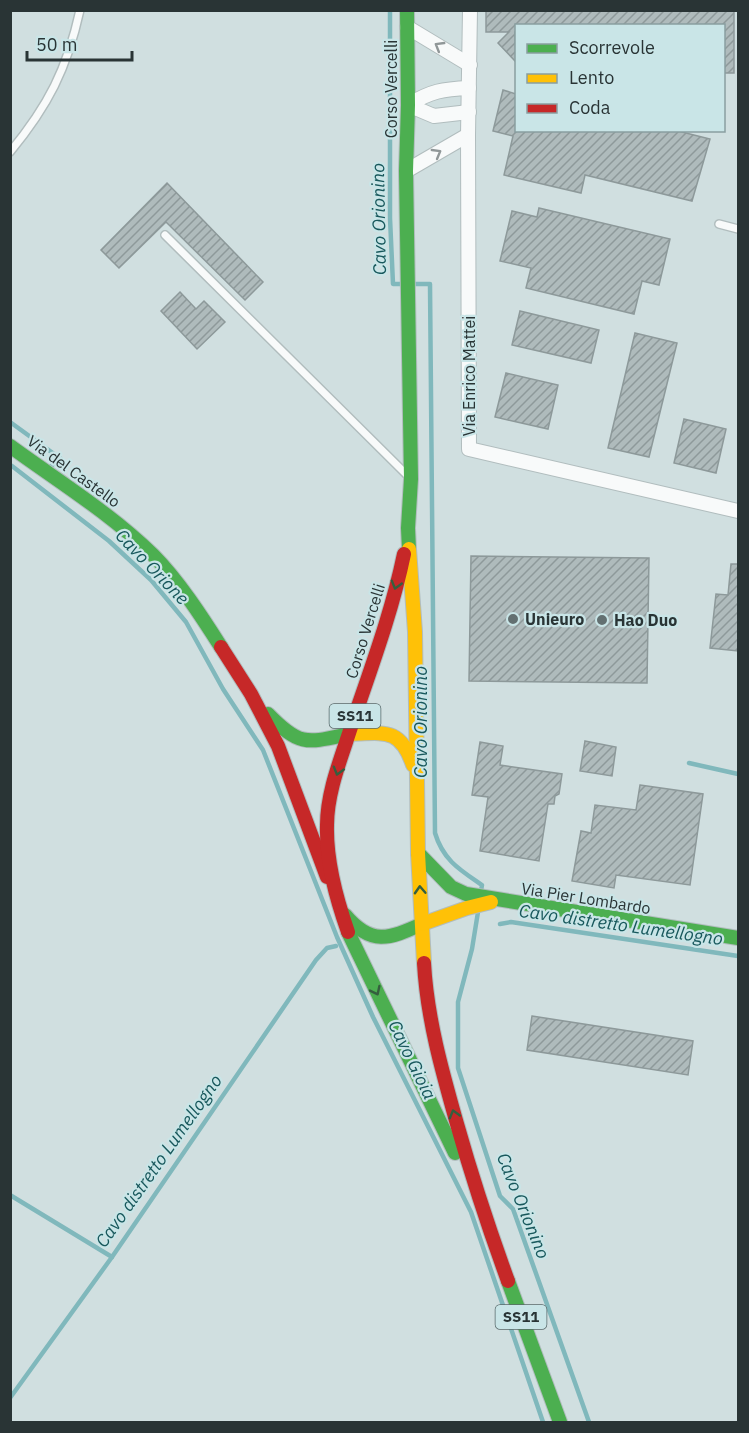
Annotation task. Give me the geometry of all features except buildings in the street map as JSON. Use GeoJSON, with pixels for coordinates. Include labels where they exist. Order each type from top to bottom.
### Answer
{"type":"FeatureCollection","features":[{"type":"Feature","properties":{"kind":"main road","name":"Corso Vercelli"},"geometry":{"type":"LineString","coordinates":[[408,10],[406,171],[411,479],[408,528],[401,567],[377,654],[349,734],[327,809],[328,855],[339,907],[350,938],[482,1211]]}},
{"type":"Feature","properties":{"kind":"main road","name":"Via del Castello"},"geometry":{"type":"LineString","coordinates":[[10,446],[116,523],[154,556],[197,610],[250,694],[278,747],[339,907]]}},
{"type":"Feature","properties":{"kind":"main road","name":"Corso Vercelli"},"geometry":{"type":"LineString","coordinates":[[408,528],[415,632],[418,852],[426,993],[442,1072],[482,1211],[560,1422]]}},
{"type":"Feature","properties":{"kind":"main road","name":"Via del Castello"},"geometry":{"type":"LineString","coordinates":[[250,694],[286,733],[298,740],[322,741],[349,734]]}},
{"type":"Feature","properties":{"kind":"main road"},"geometry":{"type":"LineString","coordinates":[[349,734],[389,733],[400,738],[408,748],[417,783]]}},
{"type":"Feature","properties":{"kind":"main road","name":"Via Pier Lombardo"},"geometry":{"type":"LineString","coordinates":[[418,852],[451,887],[484,901],[738,938]]}},
{"type":"Feature","properties":{"kind":"main road","name":"Via Pier Lombardo"},"geometry":{"type":"LineString","coordinates":[[339,907],[359,932],[377,939],[399,935],[484,901]]}},
{"type":"Feature","properties":{"kind":"street","name":"Via Enrico Mattei"},"geometry":{"type":"LineString","coordinates":[[470,10],[469,449],[738,511]]}},
{"type":"Feature","properties":{"kind":"street"},"geometry":{"type":"LineString","coordinates":[[407,27],[470,65]]}},
{"type":"Feature","properties":{"kind":"street"},"geometry":{"type":"LineString","coordinates":[[408,105],[427,93],[444,89],[469,88]]}},
{"type":"Feature","properties":{"kind":"street"},"geometry":{"type":"LineString","coordinates":[[408,105],[434,116],[469,112]]}},
{"type":"Feature","properties":{"kind":"street"},"geometry":{"type":"LineString","coordinates":[[406,171],[468,135]]}},
{"type":"Feature","properties":{"kind":"lane"},"geometry":{"type":"LineString","coordinates":[[10,152],[31,128],[62,73],[80,10]]}},
{"type":"Feature","properties":{"kind":"lane"},"geometry":{"type":"LineString","coordinates":[[719,224],[738,229]]}},
{"type":"Feature","properties":{"kind":"lane"},"geometry":{"type":"LineString","coordinates":[[165,236],[411,479]]}},
{"type":"Feature","properties":{"kind":"waterway","name":"Cavo Orionino"},"geometry":{"type":"LineString","coordinates":[[390,10],[390,218],[393,284],[402,284]]}},
{"type":"Feature","properties":{"kind":"waterway","name":"Cavo Orionino"},"geometry":{"type":"LineString","coordinates":[[413,284],[430,284],[435,833],[448,857],[482,885],[481,891]]}},
{"type":"Feature","properties":{"kind":"waterway"},"geometry":{"type":"LineString","coordinates":[[10,422],[61,459],[48,468]]}},
{"type":"Feature","properties":{"kind":"waterway","name":"Cavo Gioia"},"geometry":{"type":"LineString","coordinates":[[12,466],[109,541],[151,580],[186,622],[223,689],[263,750],[337,937],[373,1017],[471,1212],[543,1422]]}},
{"type":"Feature","properties":{"kind":"waterway","name":"Cavo Orione"},"geometry":{"type":"LineString","coordinates":[[689,763],[738,774]]}},
{"type":"Feature","properties":{"kind":"waterway","name":"Cavo Orionino"},"geometry":{"type":"LineString","coordinates":[[478,912],[472,949],[458,1002],[458,1068],[500,1196],[513,1209],[589,1422]]}},
{"type":"Feature","properties":{"kind":"waterway","name":"Cavo distretto Lumellogno"},"geometry":{"type":"LineString","coordinates":[[500,924],[511,922],[738,956]]}},
{"type":"Feature","properties":{"kind":"waterway","name":"Cavo distretto Lumellogno"},"geometry":{"type":"LineString","coordinates":[[10,1398],[112,1257],[316,960],[327,948],[336,946]]}},
{"type":"Feature","properties":{"kind":"waterway"},"geometry":{"type":"LineString","coordinates":[[10,1195],[112,1257]]}},
{"type":"Feature","properties":{"kind":"traffic: fast"},"geometry":{"type":"LineString","coordinates":[[407,10],[406,171],[411,479],[409,549]]}},
{"type":"Feature","properties":{"kind":"traffic: fast"},"geometry":{"type":"LineString","coordinates":[[10,446],[102,511],[153,555],[198,611],[221,647]]}},
{"type":"Feature","properties":{"kind":"traffic: fast"},"geometry":{"type":"LineString","coordinates":[[268,714],[288,732],[305,740],[349,734]]}},
{"type":"Feature","properties":{"kind":"traffic: fast"},"geometry":{"type":"LineString","coordinates":[[418,853],[451,887],[466,894],[738,938]]}},
{"type":"Feature","properties":{"kind":"traffic: fast"},"geometry":{"type":"LineString","coordinates":[[345,915],[363,932],[381,937],[400,933],[422,924]]}},
{"type":"Feature","properties":{"kind":"traffic: fast"},"geometry":{"type":"LineString","coordinates":[[348,932],[455,1153]]}},
{"type":"Feature","properties":{"kind":"traffic: fast"},"geometry":{"type":"LineString","coordinates":[[508,1281],[560,1422]]}},
{"type":"Feature","properties":{"kind":"traffic: slow"},"geometry":{"type":"LineString","coordinates":[[409,549],[415,632],[418,853],[424,963]]}},
{"type":"Feature","properties":{"kind":"traffic: slow"},"geometry":{"type":"LineString","coordinates":[[349,734],[381,733],[396,738],[408,753],[413,765]]}},
{"type":"Feature","properties":{"kind":"traffic: slow"},"geometry":{"type":"LineString","coordinates":[[422,924],[491,902]]}},
{"type":"Feature","properties":{"kind":"traffic: jam"},"geometry":{"type":"LineString","coordinates":[[348,932],[330,866],[327,839],[328,812],[332,787],[387,619],[404,554]]}},
{"type":"Feature","properties":{"kind":"traffic: jam"},"geometry":{"type":"LineString","coordinates":[[221,647],[251,694],[278,746],[327,877]]}},
{"type":"Feature","properties":{"kind":"traffic: jam"},"geometry":{"type":"LineString","coordinates":[[424,963],[432,1024],[446,1084],[487,1222],[508,1281]]}},
{"type":"Feature","properties":{"kind":"place","name":"Unieuro"},"geometry":{"type":"Point","coordinates":[513,619]}},
{"type":"Feature","properties":{"kind":"place","name":"Hao Duo"},"geometry":{"type":"Point","coordinates":[602,620]}}]}
